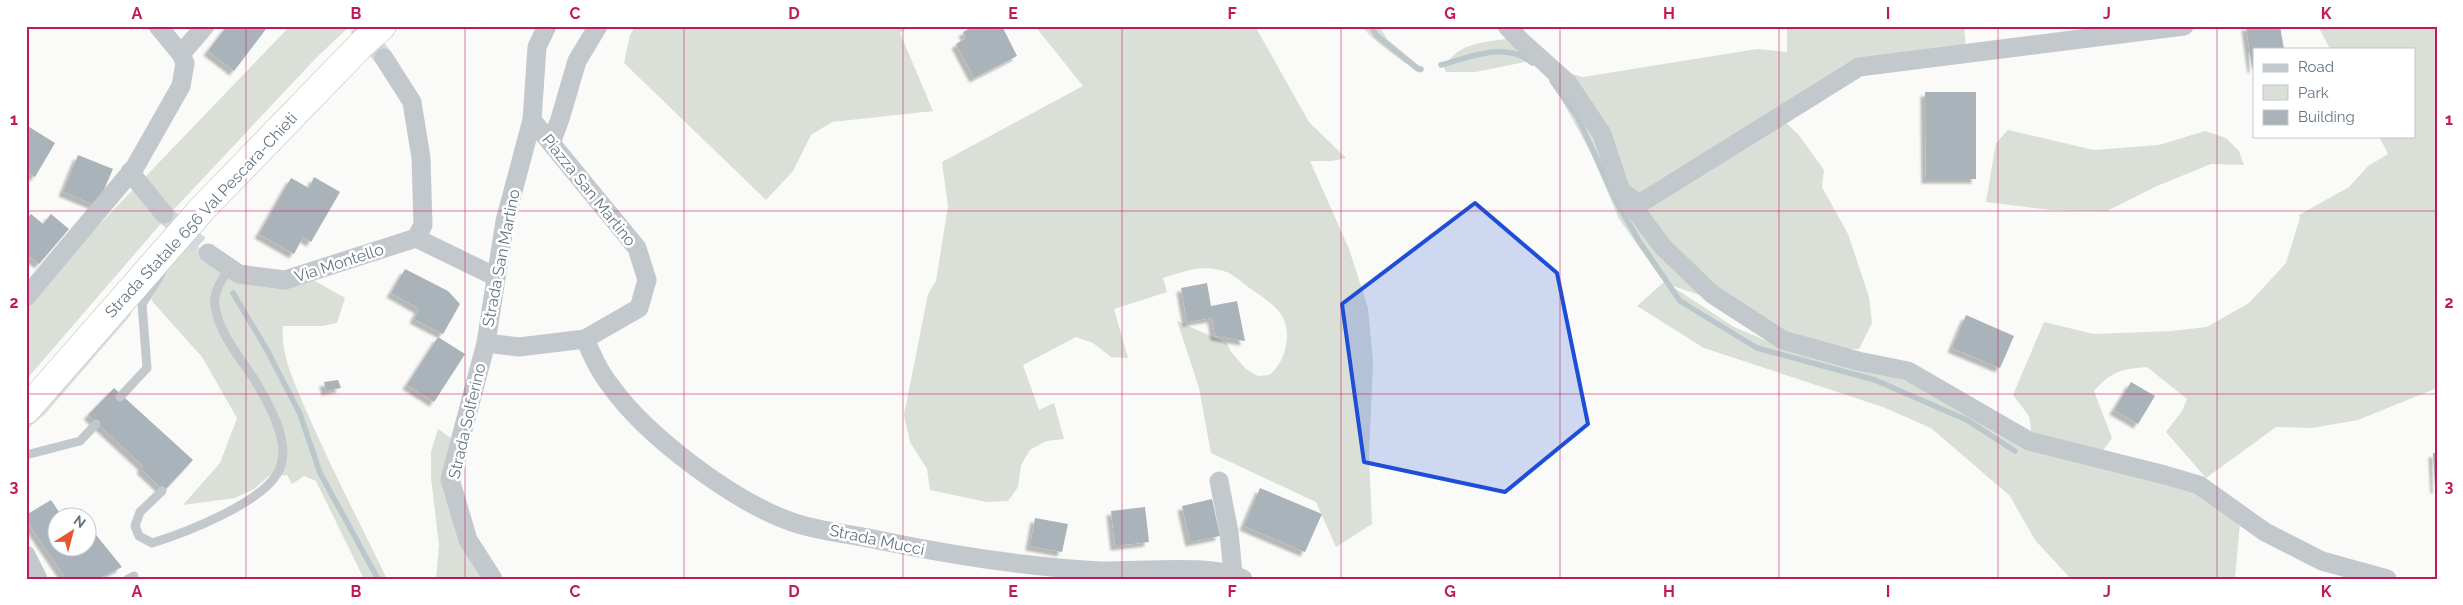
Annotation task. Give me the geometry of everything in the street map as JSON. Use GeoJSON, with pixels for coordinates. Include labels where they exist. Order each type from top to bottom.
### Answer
{"type":"FeatureCollection","features":[{"type":"Feature","properties":{"kind":"highway","name":"Strada Statale 656 Val Pescara-Chieti"},"geometry":{"type":"LineString","coordinates":[[26,410],[204,208],[362,44],[382,26]]}},
{"type":"Feature","properties":{"kind":"street"},"geometry":{"type":"LineString","coordinates":[[26,297],[130,172],[181,86],[185,64],[181,54],[158,26]]}},
{"type":"Feature","properties":{"kind":"street"},"geometry":{"type":"LineString","coordinates":[[181,54],[205,26]]}},
{"type":"Feature","properties":{"kind":"street","name":"Strada San Martino"},"geometry":{"type":"LineString","coordinates":[[486,343],[494,276],[505,221],[532,120],[537,48],[547,26]]}},
{"type":"Feature","properties":{"kind":"street"},"geometry":{"type":"LineString","coordinates":[[551,143],[577,61],[598,26]]}},
{"type":"Feature","properties":{"kind":"street"},"geometry":{"type":"LineString","coordinates":[[1507,26],[1520,41],[1568,83],[1602,134],[1621,191],[1663,247],[1712,294],[1783,340],[1858,361],[1908,371],[2028,442],[2165,475],[2199,486],[2265,532],[2322,561],[2387,579]]}},
{"type":"Feature","properties":{"kind":"street"},"geometry":{"type":"LineString","coordinates":[[1621,191],[1639,204],[1858,67],[2184,26]]}},
{"type":"Feature","properties":{"kind":"street"},"geometry":{"type":"LineString","coordinates":[[384,58],[412,102],[421,158],[424,225],[416,238],[494,276]]}},
{"type":"Feature","properties":{"kind":"street","name":"Piazza San Martino"},"geometry":{"type":"LineString","coordinates":[[486,343],[519,347],[585,338],[639,308],[647,280],[638,248],[532,120]]}},
{"type":"Feature","properties":{"kind":"street"},"geometry":{"type":"LineString","coordinates":[[130,172],[164,214]]}},
{"type":"Feature","properties":{"kind":"street","name":"Via Montello"},"geometry":{"type":"LineString","coordinates":[[208,253],[239,274],[285,280],[318,272],[416,238]]}},
{"type":"Feature","properties":{"kind":"street","name":"Strada Mucci"},"geometry":{"type":"LineString","coordinates":[[585,338],[595,361],[610,385],[661,438],[721,486],[747,502],[796,524],[933,551],[1025,566],[1113,571],[1208,570],[1238,576]]}},
{"type":"Feature","properties":{"kind":"street","name":"Strada Solferino"},"geometry":{"type":"LineString","coordinates":[[486,343],[450,479],[468,540],[493,579]]}},
{"type":"Feature","properties":{"kind":"street"},"geometry":{"type":"LineString","coordinates":[[1219,481],[1238,576]]}},
{"type":"Feature","properties":{"kind":"street"},"geometry":{"type":"LineString","coordinates":[[26,555],[38,579]]}},
{"type":"Feature","properties":{"kind":"lane"},"geometry":{"type":"LineString","coordinates":[[120,397],[147,368],[142,304],[204,208]]}},
{"type":"Feature","properties":{"kind":"lane"},"geometry":{"type":"LineString","coordinates":[[162,491],[140,512],[135,526],[140,536],[152,543],[224,516],[261,490],[277,474],[282,453],[280,433],[270,408],[219,322],[215,304],[218,286],[230,268]]}},
{"type":"Feature","properties":{"kind":"lane"},"geometry":{"type":"LineString","coordinates":[[26,455],[80,440],[96,424]]}},
{"type":"Feature","properties":{"kind":"highlighted area"},"geometry":{"type":"Polygon","coordinates":[[[1475,203],[1557,273],[1588,424],[1505,492],[1364,462],[1342,304],[1475,203]]]}},
{"type":"Feature","properties":{"kind":"green space"},"geometry":{"type":"Polygon","coordinates":[[[290,26],[350,26],[316,58],[164,220],[26,380],[26,301],[290,26]]]}},
{"type":"Feature","properties":{"kind":"green space"},"geometry":{"type":"Polygon","coordinates":[[[636,26],[910,26],[900,33],[933,111],[832,122],[811,135],[793,171],[766,200],[624,63],[630,35],[636,26]]]}},
{"type":"Feature","properties":{"kind":"green space"},"geometry":{"type":"Polygon","coordinates":[[[1035,26],[1255,26],[1309,122],[1346,158],[1332,161],[1310,161],[1349,249],[1368,308],[1373,362],[1369,457],[1372,524],[1336,547],[1316,502],[1211,453],[1199,388],[1177,321],[1227,343],[1231,352],[1247,370],[1258,376],[1269,375],[1278,365],[1285,350],[1287,335],[1283,317],[1272,304],[1232,274],[1205,268],[1163,278],[1167,292],[1114,309],[1128,358],[1111,357],[1093,343],[1076,337],[1023,365],[1039,410],[1054,403],[1064,439],[1046,441],[1030,450],[1021,465],[1018,487],[1008,501],[987,502],[930,490],[927,469],[910,442],[904,415],[928,294],[936,281],[948,206],[942,162],[1083,86],[1035,26]]]}},
{"type":"Feature","properties":{"kind":"green space"},"geometry":{"type":"Polygon","coordinates":[[[1362,26],[1379,26],[1387,39],[1424,70],[1421,73],[1398,58],[1373,38],[1362,26]]]}},
{"type":"Feature","properties":{"kind":"green space"},"geometry":{"type":"Polygon","coordinates":[[[1495,26],[1514,26],[1565,72],[1583,77],[1757,49],[1787,52],[1787,26],[1964,26],[1966,49],[1865,60],[1785,122],[1798,134],[1824,170],[1822,187],[1848,234],[1869,297],[1872,323],[1859,349],[1833,349],[1706,297],[1670,285],[1734,327],[1786,349],[1877,371],[1918,385],[1978,419],[2200,490],[2240,522],[2235,579],[2071,579],[2035,540],[2010,496],[1931,428],[1883,407],[1704,348],[1637,306],[1664,282],[1619,219],[1591,153],[1553,84],[1530,61],[1476,72],[1446,72],[1444,68],[1449,60],[1462,49],[1478,43],[1506,39],[1495,26]]]}},
{"type":"Feature","properties":{"kind":"green space"},"geometry":{"type":"Polygon","coordinates":[[[2318,26],[2437,26],[2437,388],[2358,420],[2312,428],[2276,427],[2206,478],[2166,432],[2182,411],[2187,399],[2147,367],[2118,372],[2106,379],[2094,391],[2112,438],[2102,452],[2032,436],[2029,416],[2013,395],[2044,322],[2094,334],[2171,331],[2207,327],[2249,303],[2286,263],[2300,218],[2299,215],[2349,187],[2368,166],[2388,154],[2380,138],[2416,138],[2416,48],[2329,48],[2318,26]]]}},
{"type":"Feature","properties":{"kind":"green space"},"geometry":{"type":"Polygon","coordinates":[[[2008,130],[2094,150],[2159,145],[2205,131],[2226,138],[2239,151],[2244,165],[2211,164],[2157,186],[2107,211],[2051,210],[1986,202],[1996,143],[2008,130]]]}},
{"type":"Feature","properties":{"kind":"green space"},"geometry":{"type":"Polygon","coordinates":[[[189,239],[231,274],[310,278],[345,298],[337,323],[322,326],[283,326],[284,349],[295,384],[318,438],[387,579],[364,579],[316,481],[304,476],[292,484],[287,475],[269,476],[254,489],[235,498],[183,505],[220,463],[237,418],[202,357],[151,300],[163,276],[189,239]]]}},
{"type":"Feature","properties":{"kind":"green space"},"geometry":{"type":"Polygon","coordinates":[[[141,289],[130,316],[45,414],[26,430],[26,420],[141,289]]]}},
{"type":"Feature","properties":{"kind":"green space"},"geometry":{"type":"Polygon","coordinates":[[[438,429],[458,443],[449,480],[491,579],[436,579],[439,545],[431,478],[431,452],[438,429]]]}},
{"type":"Feature","properties":{"kind":"building"},"geometry":{"type":"Polygon","coordinates":[[[227,26],[262,26],[266,29],[234,71],[208,51],[227,26]]]}},
{"type":"Feature","properties":{"kind":"building"},"geometry":{"type":"Polygon","coordinates":[[[974,26],[1002,26],[1017,56],[974,78],[956,44],[966,38],[963,32],[974,26]]]}},
{"type":"Feature","properties":{"kind":"building"},"geometry":{"type":"Polygon","coordinates":[[[2246,26],[2280,26],[2284,48],[2253,48],[2252,69],[2246,26]]]}},
{"type":"Feature","properties":{"kind":"building"},"geometry":{"type":"Polygon","coordinates":[[[1925,92],[1976,92],[1976,179],[1926,179],[1925,92]]]}},
{"type":"Feature","properties":{"kind":"building"},"geometry":{"type":"Polygon","coordinates":[[[26,125],[55,143],[35,177],[26,171],[26,125]]]}},
{"type":"Feature","properties":{"kind":"building"},"geometry":{"type":"Polygon","coordinates":[[[78,155],[113,169],[97,206],[63,192],[78,155]]]}},
{"type":"Feature","properties":{"kind":"building"},"geometry":{"type":"Polygon","coordinates":[[[314,177],[340,192],[311,242],[303,237],[294,254],[259,234],[291,178],[309,188],[314,177]]]}},
{"type":"Feature","properties":{"kind":"building"},"geometry":{"type":"Polygon","coordinates":[[[31,214],[43,224],[51,214],[69,229],[39,264],[26,254],[26,219],[31,214]]]}},
{"type":"Feature","properties":{"kind":"building"},"geometry":{"type":"Polygon","coordinates":[[[405,269],[448,291],[460,304],[443,334],[414,319],[419,309],[391,293],[405,269]]]}},
{"type":"Feature","properties":{"kind":"building"},"geometry":{"type":"Polygon","coordinates":[[[1207,283],[1211,306],[1237,301],[1245,341],[1215,336],[1212,318],[1187,322],[1181,288],[1207,283]]]}},
{"type":"Feature","properties":{"kind":"building"},"geometry":{"type":"Polygon","coordinates":[[[1966,315],[2014,336],[2000,368],[1952,348],[1966,315]]]}},
{"type":"Feature","properties":{"kind":"building"},"geometry":{"type":"Polygon","coordinates":[[[438,337],[465,354],[434,402],[407,385],[438,337]]]}},
{"type":"Feature","properties":{"kind":"building"},"geometry":{"type":"Polygon","coordinates":[[[338,380],[341,388],[326,391],[324,382],[338,380]]]}},
{"type":"Feature","properties":{"kind":"building"},"geometry":{"type":"Polygon","coordinates":[[[2131,382],[2155,396],[2138,424],[2114,410],[2131,382]]]}},
{"type":"Feature","properties":{"kind":"building"},"geometry":{"type":"Polygon","coordinates":[[[114,388],[193,460],[164,491],[141,469],[143,466],[88,415],[114,388]]]}},
{"type":"Feature","properties":{"kind":"building"},"geometry":{"type":"Polygon","coordinates":[[[2433,453],[2437,453],[2437,489],[2435,489],[2433,453]]]}},
{"type":"Feature","properties":{"kind":"building"},"geometry":{"type":"Polygon","coordinates":[[[1260,488],[1322,514],[1305,552],[1244,526],[1260,488]]]}},
{"type":"Feature","properties":{"kind":"building"},"geometry":{"type":"Polygon","coordinates":[[[1212,499],[1220,536],[1190,542],[1182,506],[1212,499]]]}},
{"type":"Feature","properties":{"kind":"building"},"geometry":{"type":"Polygon","coordinates":[[[51,500],[56,508],[48,508],[48,552],[26,520],[26,515],[51,500]]]}},
{"type":"Feature","properties":{"kind":"building"},"geometry":{"type":"Polygon","coordinates":[[[1145,507],[1149,542],[1115,546],[1111,511],[1145,507]]]}},
{"type":"Feature","properties":{"kind":"building"},"geometry":{"type":"Polygon","coordinates":[[[1035,518],[1068,524],[1062,552],[1030,546],[1035,518]]]}},
{"type":"Feature","properties":{"kind":"building"},"geometry":{"type":"Polygon","coordinates":[[[98,537],[122,567],[98,579],[66,579],[52,558],[98,558],[98,537]]]}},
{"type":"Feature","properties":{"kind":"waterway"},"geometry":{"type":"LineString","coordinates":[[1371,26],[1376,35],[1418,69],[1421,69]]}},
{"type":"Feature","properties":{"kind":"waterway"},"geometry":{"type":"LineString","coordinates":[[1441,65],[1476,55],[1500,52],[1522,56],[1532,63]]}},
{"type":"Feature","properties":{"kind":"waterway"},"geometry":{"type":"LineString","coordinates":[[1552,81],[1578,118],[1617,203],[1639,241],[1680,301],[1757,348],[1875,380],[1967,420],[2015,451]]}},
{"type":"Feature","properties":{"kind":"waterway"},"geometry":{"type":"LineString","coordinates":[[233,293],[267,350],[300,414],[320,473],[378,579]]}},
{"type":"Feature","properties":{"kind":"tunnel"},"geometry":{"type":"LineString","coordinates":[[358,26],[384,58]]}},
{"type":"Feature","properties":{"kind":"tunnel"},"geometry":{"type":"LineString","coordinates":[[164,214],[208,253]]}}]}
